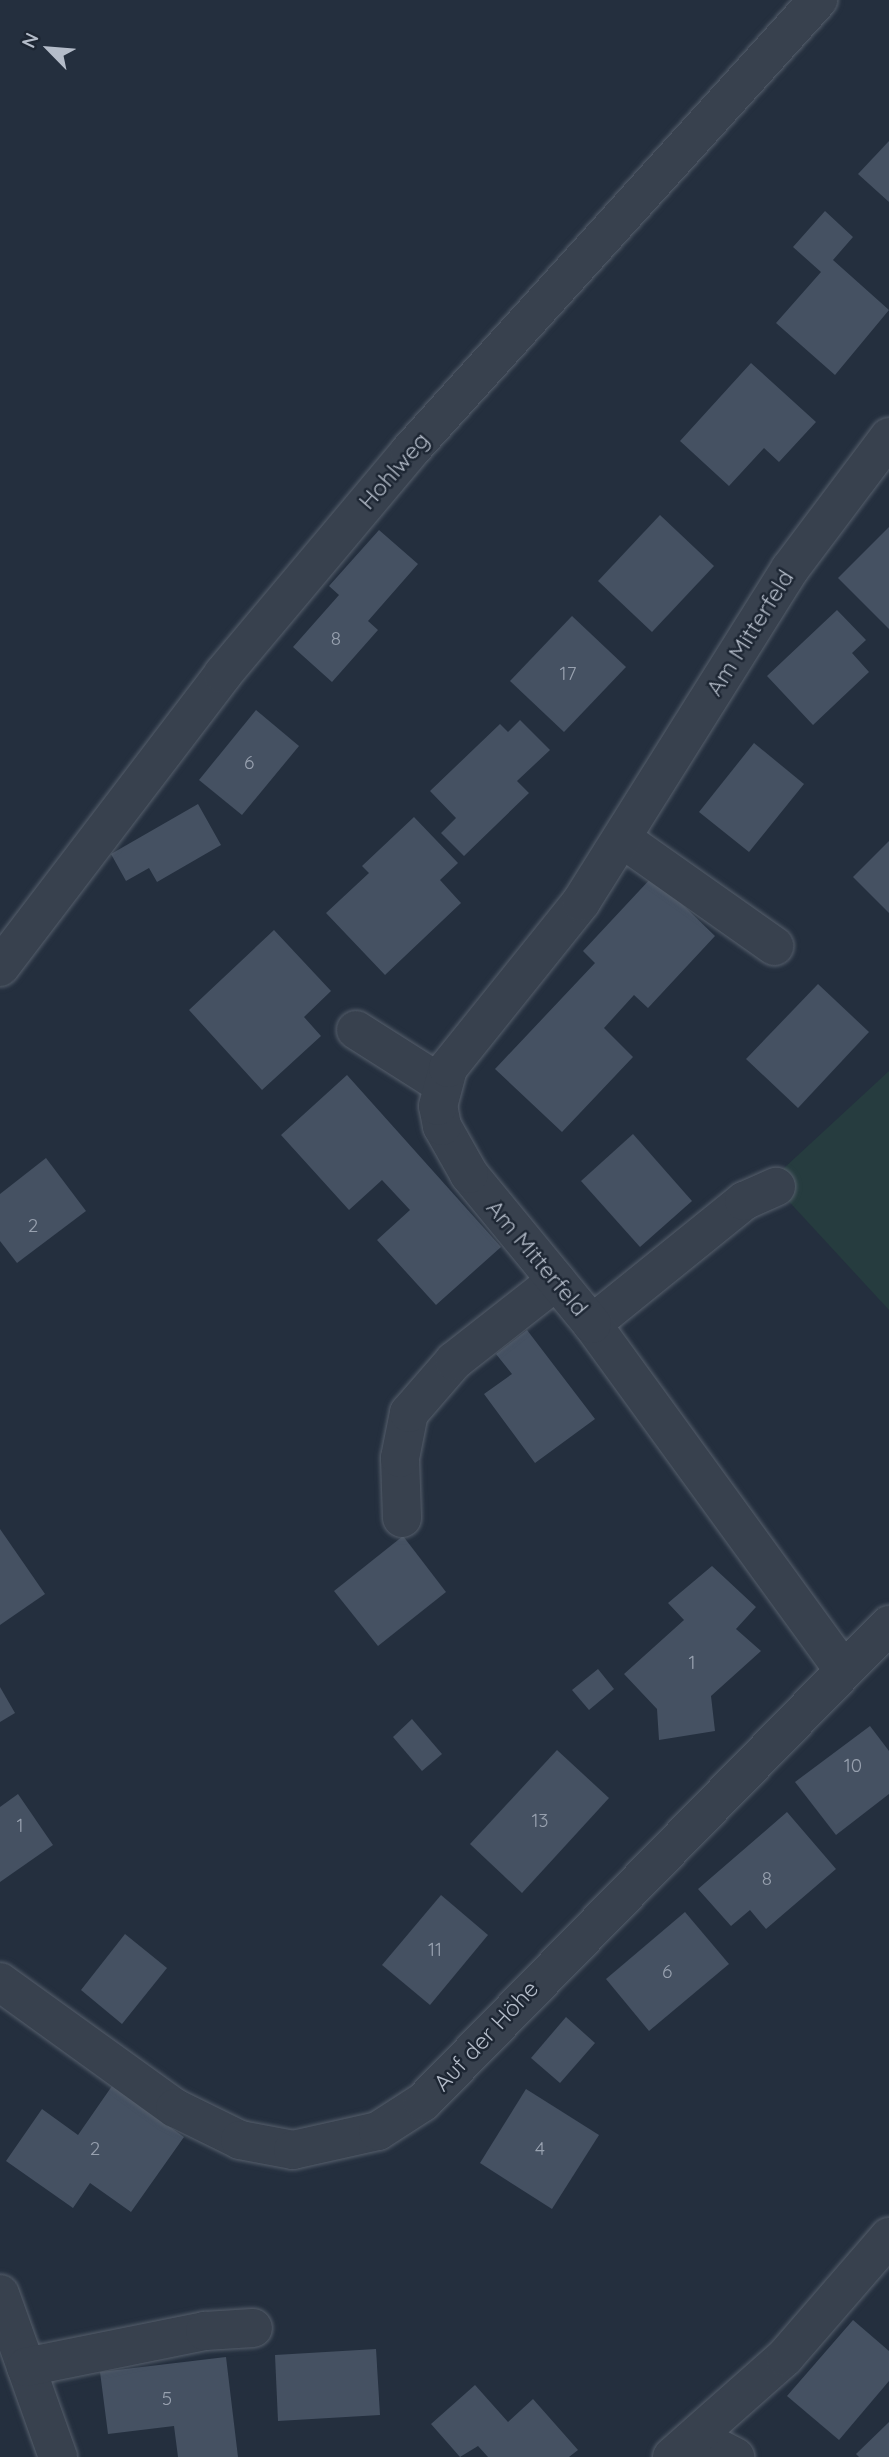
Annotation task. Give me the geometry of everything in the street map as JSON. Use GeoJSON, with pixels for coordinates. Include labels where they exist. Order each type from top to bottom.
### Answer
{"type":"FeatureCollection","features":[{"type":"Feature","properties":{"kind":"street","name":"Hohlweg"},"geometry":{"type":"LineString","coordinates":[[0,967],[223,674],[409,452],[818,0]]}},
{"type":"Feature","properties":{"kind":"street","name":"Am Mitterfeld"},"geometry":{"type":"LineString","coordinates":[[842,1668],[592,1324],[452,1147],[442,1126],[441,1084],[624,840],[790,569],[889,437]]}},
{"type":"Feature","properties":{"kind":"street"},"geometry":{"type":"LineString","coordinates":[[624,840],[775,946]]}},
{"type":"Feature","properties":{"kind":"street"},"geometry":{"type":"LineString","coordinates":[[356,1030],[441,1084]]}},
{"type":"Feature","properties":{"kind":"street"},"geometry":{"type":"LineString","coordinates":[[592,1324],[744,1201],[776,1187]]}},
{"type":"Feature","properties":{"kind":"street"},"geometry":{"type":"LineString","coordinates":[[402,1518],[400,1458],[409,1413],[454,1361],[556,1281]]}},
{"type":"Feature","properties":{"kind":"street","name":"Auf der Höhe"},"geometry":{"type":"LineString","coordinates":[[0,1982],[135,2081],[217,2130],[264,2147],[349,2142],[400,2121],[423,2102],[842,1668],[889,1625]]}},
{"type":"Feature","properties":{"kind":"street"},"geometry":{"type":"LineString","coordinates":[[685,2447],[785,2357],[889,2237]]}},
{"type":"Feature","properties":{"kind":"street"},"geometry":{"type":"LineString","coordinates":[[0,2294],[58,2457]]}},
{"type":"Feature","properties":{"kind":"street"},"geometry":{"type":"LineString","coordinates":[[26,2367],[205,2331],[253,2328]]}},
{"type":"Feature","properties":{"kind":"street"},"geometry":{"type":"LineString","coordinates":[[685,2447],[735,2457]]}},
{"type":"Feature","properties":{"kind":"green space"},"geometry":{"type":"Polygon","coordinates":[[[889,1071],[889,1310],[770,1181],[889,1071]]]}},
{"type":"Feature","properties":{"kind":"building"},"geometry":{"type":"Polygon","coordinates":[[[889,141],[889,202],[858,174],[889,141]]]}},
{"type":"Feature","properties":{"kind":"building"},"geometry":{"type":"Polygon","coordinates":[[[825,211],[853,237],[833,260],[889,310],[835,375],[776,323],[821,272],[793,247],[825,211]]]}},
{"type":"Feature","properties":{"kind":"building"},"geometry":{"type":"Polygon","coordinates":[[[751,363],[816,422],[779,462],[764,448],[729,486],[680,441],[751,363]]]}},
{"type":"Feature","properties":{"kind":"building"},"geometry":{"type":"Polygon","coordinates":[[[660,515],[714,566],[652,632],[598,581],[660,515]]]}},
{"type":"Feature","properties":{"kind":"building"},"geometry":{"type":"Polygon","coordinates":[[[889,527],[889,629],[838,578],[889,527]]]}},
{"type":"Feature","properties":{"kind":"building"},"geometry":{"type":"Polygon","coordinates":[[[379,530],[418,564],[368,621],[378,630],[332,682],[293,647],[339,595],[329,586],[379,530]]]}},
{"type":"Feature","properties":{"kind":"building"},"geometry":{"type":"Polygon","coordinates":[[[837,610],[866,640],[852,653],[869,672],[813,725],[767,676],[837,610]]]}},
{"type":"Feature","properties":{"kind":"building"},"geometry":{"type":"Polygon","coordinates":[[[572,616],[626,667],[564,732],[510,681],[572,616]]]}},
{"type":"Feature","properties":{"kind":"building"},"geometry":{"type":"Polygon","coordinates":[[[256,710],[299,746],[242,815],[199,780],[256,710]]]}},
{"type":"Feature","properties":{"kind":"building"},"geometry":{"type":"Polygon","coordinates":[[[520,720],[550,750],[517,781],[529,793],[464,856],[441,833],[456,818],[430,791],[500,724],[508,732],[520,720]]]}},
{"type":"Feature","properties":{"kind":"building"},"geometry":{"type":"Polygon","coordinates":[[[754,743],[804,784],[749,852],[699,812],[754,743]]]}},
{"type":"Feature","properties":{"kind":"building"},"geometry":{"type":"Polygon","coordinates":[[[198,804],[221,845],[157,882],[149,868],[126,881],[111,854],[198,804]]]}},
{"type":"Feature","properties":{"kind":"building"},"geometry":{"type":"Polygon","coordinates":[[[414,817],[458,863],[440,880],[461,903],[385,975],[326,913],[369,873],[362,866],[414,817]]]}},
{"type":"Feature","properties":{"kind":"building"},"geometry":{"type":"Polygon","coordinates":[[[889,841],[889,913],[853,877],[889,841]]]}},
{"type":"Feature","properties":{"kind":"building"},"geometry":{"type":"Polygon","coordinates":[[[653,876],[715,936],[648,1008],[634,995],[604,1028],[633,1057],[562,1132],[495,1069],[595,963],[583,951],[653,876]]]}},
{"type":"Feature","properties":{"kind":"building"},"geometry":{"type":"Polygon","coordinates":[[[274,930],[331,991],[304,1017],[321,1036],[262,1090],[189,1010],[274,930]]]}},
{"type":"Feature","properties":{"kind":"building"},"geometry":{"type":"Polygon","coordinates":[[[818,984],[869,1032],[798,1108],[746,1059],[818,984]]]}},
{"type":"Feature","properties":{"kind":"building"},"geometry":{"type":"Polygon","coordinates":[[[347,1075],[501,1247],[436,1305],[377,1240],[410,1210],[382,1180],[349,1210],[281,1135],[347,1075]]]}},
{"type":"Feature","properties":{"kind":"building"},"geometry":{"type":"Polygon","coordinates":[[[633,1134],[692,1201],[640,1247],[581,1181],[633,1134]]]}},
{"type":"Feature","properties":{"kind":"building"},"geometry":{"type":"Polygon","coordinates":[[[46,1158],[86,1211],[17,1263],[0,1241],[0,1194],[46,1158]]]}},
{"type":"Feature","properties":{"kind":"building"},"geometry":{"type":"Polygon","coordinates":[[[527,1330],[595,1419],[535,1463],[484,1394],[512,1374],[496,1354],[527,1330]]]}},
{"type":"Feature","properties":{"kind":"building"},"geometry":{"type":"Polygon","coordinates":[[[0,1529],[45,1594],[0,1625],[0,1529]]]}},
{"type":"Feature","properties":{"kind":"building"},"geometry":{"type":"Polygon","coordinates":[[[403,1536],[446,1592],[378,1646],[334,1591],[403,1536]]]}},
{"type":"Feature","properties":{"kind":"building"},"geometry":{"type":"Polygon","coordinates":[[[712,1566],[756,1607],[736,1629],[761,1651],[711,1696],[715,1731],[659,1740],[657,1709],[624,1674],[684,1620],[668,1603],[712,1566]]]}},
{"type":"Feature","properties":{"kind":"building"},"geometry":{"type":"Polygon","coordinates":[[[598,1669],[614,1689],[589,1710],[572,1690],[598,1669]]]}},
{"type":"Feature","properties":{"kind":"building"},"geometry":{"type":"Polygon","coordinates":[[[0,1687],[15,1713],[0,1722],[0,1687]]]}},
{"type":"Feature","properties":{"kind":"building"},"geometry":{"type":"Polygon","coordinates":[[[412,1719],[442,1754],[422,1771],[393,1737],[412,1719]]]}},
{"type":"Feature","properties":{"kind":"building"},"geometry":{"type":"Polygon","coordinates":[[[870,1726],[889,1751],[889,1794],[836,1835],[795,1782],[870,1726]]]}},
{"type":"Feature","properties":{"kind":"building"},"geometry":{"type":"Polygon","coordinates":[[[557,1750],[609,1798],[522,1893],[470,1844],[557,1750]]]}},
{"type":"Feature","properties":{"kind":"building"},"geometry":{"type":"Polygon","coordinates":[[[18,1794],[53,1845],[0,1882],[0,1807],[18,1794]]]}},
{"type":"Feature","properties":{"kind":"building"},"geometry":{"type":"Polygon","coordinates":[[[787,1812],[836,1869],[766,1929],[750,1910],[731,1926],[698,1889],[787,1812]]]}},
{"type":"Feature","properties":{"kind":"building"},"geometry":{"type":"Polygon","coordinates":[[[441,1895],[488,1935],[430,2005],[382,1965],[441,1895]]]}},
{"type":"Feature","properties":{"kind":"building"},"geometry":{"type":"Polygon","coordinates":[[[685,1912],[729,1964],[649,2031],[606,1979],[685,1912]]]}},
{"type":"Feature","properties":{"kind":"building"},"geometry":{"type":"Polygon","coordinates":[[[125,1934],[167,1968],[122,2024],[81,1990],[125,1934]]]}},
{"type":"Feature","properties":{"kind":"building"},"geometry":{"type":"Polygon","coordinates":[[[566,2017],[595,2043],[560,2083],[531,2058],[566,2017]]]}},
{"type":"Feature","properties":{"kind":"building"},"geometry":{"type":"Polygon","coordinates":[[[112,2086],[184,2137],[131,2212],[90,2183],[73,2208],[6,2161],[42,2109],[78,2135],[112,2086]]]}},
{"type":"Feature","properties":{"kind":"building"},"geometry":{"type":"Polygon","coordinates":[[[526,2089],[599,2135],[552,2209],[480,2163],[526,2089]]]}},
{"type":"Feature","properties":{"kind":"building"},"geometry":{"type":"Polygon","coordinates":[[[853,2320],[889,2351],[889,2381],[839,2440],[787,2396],[853,2320]]]}},
{"type":"Feature","properties":{"kind":"building"},"geometry":{"type":"Polygon","coordinates":[[[376,2349],[380,2415],[278,2421],[275,2355],[376,2349]]]}},
{"type":"Feature","properties":{"kind":"building"},"geometry":{"type":"Polygon","coordinates":[[[226,2357],[238,2457],[178,2457],[174,2426],[108,2434],[100,2372],[226,2357]]]}},
{"type":"Feature","properties":{"kind":"building"},"geometry":{"type":"Polygon","coordinates":[[[475,2385],[508,2422],[533,2399],[578,2450],[569,2457],[488,2457],[478,2446],[460,2457],[431,2424],[475,2385]]]}},
{"type":"Feature","properties":{"kind":"building"},"geometry":{"type":"Polygon","coordinates":[[[889,2422],[889,2457],[859,2457],[856,2454],[889,2422]]]}}]}
